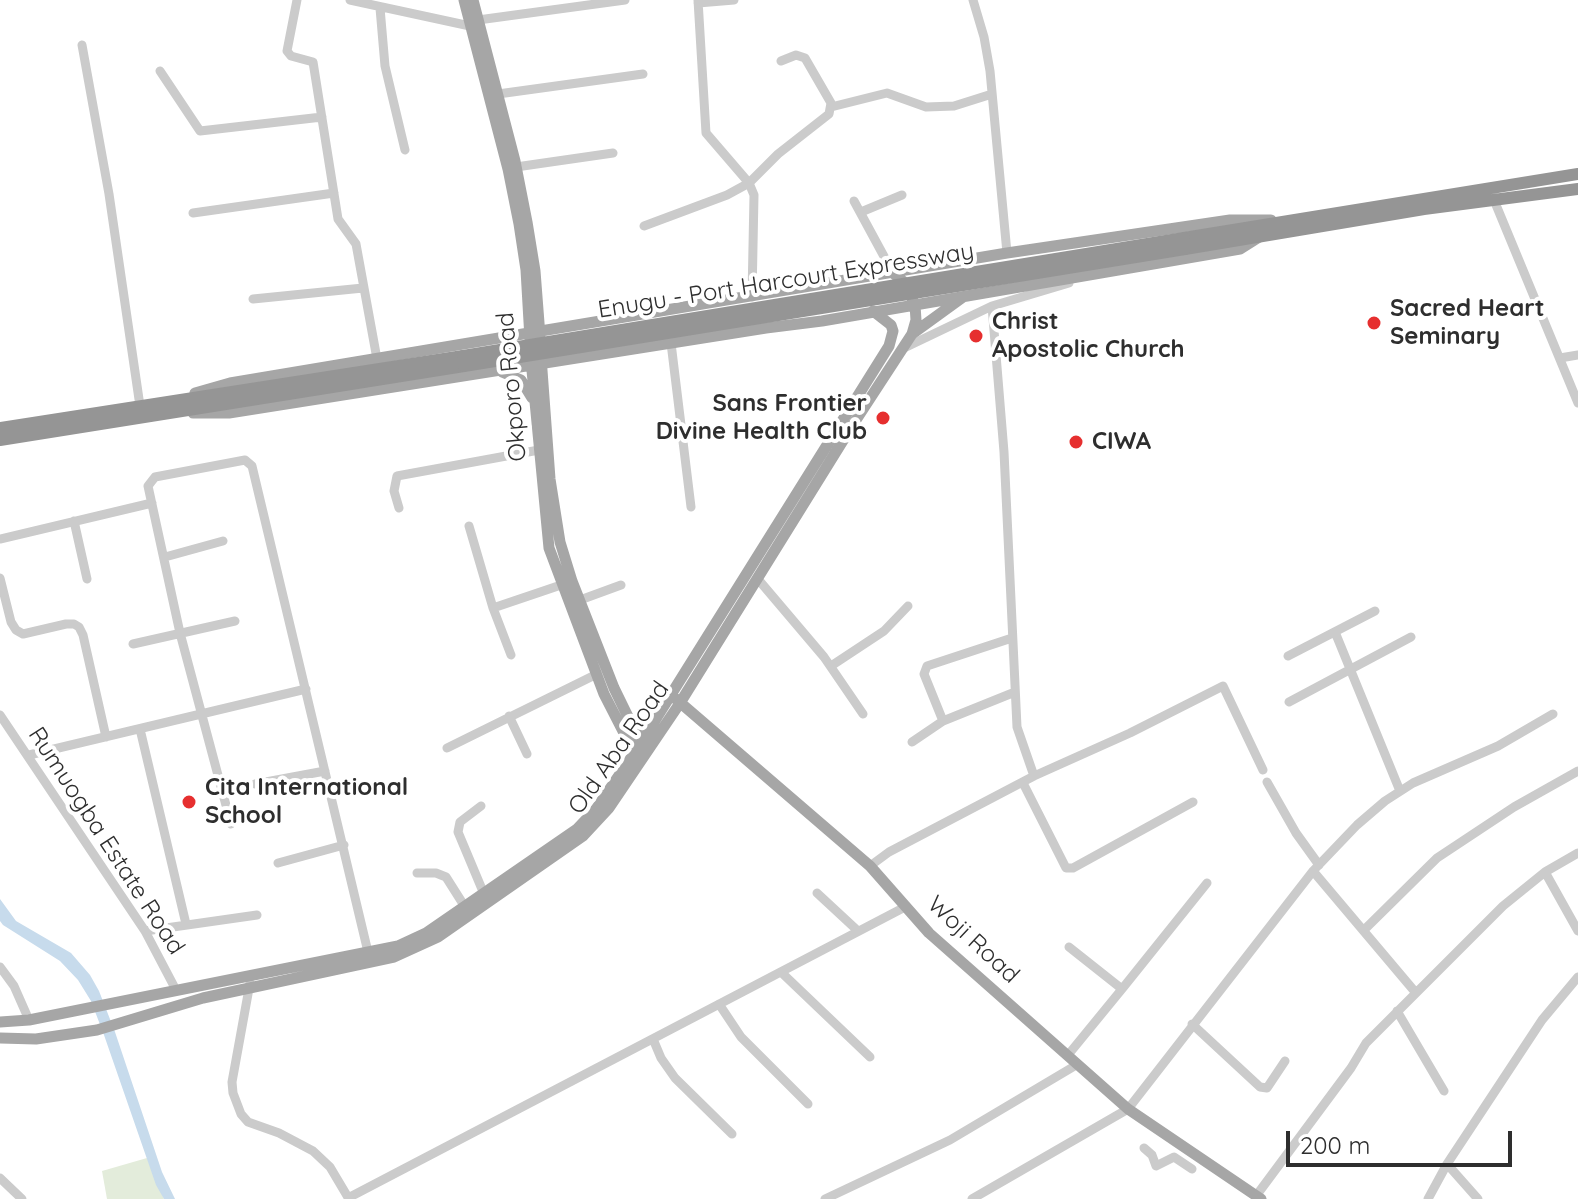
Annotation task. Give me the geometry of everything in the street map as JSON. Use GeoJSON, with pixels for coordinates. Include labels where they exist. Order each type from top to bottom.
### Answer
{"type":"FeatureCollection","features":[{"type":"Feature","properties":{"kind":"highway","name":"Enugu - Port Harcourt Expressway"},"geometry":{"type":"LineString","coordinates":[[0,440],[1184,243],[1299,219],[1578,174]]}},
{"type":"Feature","properties":{"kind":"highway","name":"Enugu - Port Harcourt Expressway"},"geometry":{"type":"LineString","coordinates":[[1184,243],[1260,236],[1578,189]]}},
{"type":"Feature","properties":{"kind":"highway","name":"Enugu - Port Harcourt Expressway"},"geometry":{"type":"LineString","coordinates":[[0,428],[169,401],[463,361]]}},
{"type":"Feature","properties":{"kind":"main road","name":"Okporo Road"},"geometry":{"type":"LineString","coordinates":[[464,0],[498,94],[531,244],[537,297],[535,333],[539,401],[556,522],[580,600],[643,748]]}},
{"type":"Feature","properties":{"kind":"main road","name":"Okporo Road"},"geometry":{"type":"LineString","coordinates":[[473,0],[474,23],[519,224],[535,333]]}},
{"type":"Feature","properties":{"kind":"main road"},"geometry":{"type":"LineString","coordinates":[[169,401],[230,383],[1007,253],[1230,220],[1299,219]]}},
{"type":"Feature","properties":{"kind":"main road"},"geometry":{"type":"LineString","coordinates":[[157,414],[229,413],[797,325],[1240,249],[1260,236]]}},
{"type":"Feature","properties":{"kind":"main road"},"geometry":{"type":"LineString","coordinates":[[893,273],[905,283],[915,305]]}},
{"type":"Feature","properties":{"kind":"main road"},"geometry":{"type":"LineString","coordinates":[[805,288],[799,294],[797,303],[800,312],[808,317],[832,318]]}},
{"type":"Feature","properties":{"kind":"main road"},"geometry":{"type":"LineString","coordinates":[[912,334],[965,295]]}},
{"type":"Feature","properties":{"kind":"main road"},"geometry":{"type":"LineString","coordinates":[[537,297],[541,311],[551,322],[590,324]]}},
{"type":"Feature","properties":{"kind":"main road","name":"Old Aba Road"},"geometry":{"type":"LineString","coordinates":[[0,1038],[36,1039],[97,1030],[250,981],[398,946],[426,933],[568,836],[586,820],[643,748],[757,578],[912,334],[916,320],[915,305]]}},
{"type":"Feature","properties":{"kind":"main road","name":"Old Aba Road"},"geometry":{"type":"LineString","coordinates":[[676,699],[889,346],[893,331],[891,325],[873,311]]}},
{"type":"Feature","properties":{"kind":"main road"},"geometry":{"type":"LineString","coordinates":[[539,401],[551,369],[580,357]]}},
{"type":"Feature","properties":{"kind":"main road"},"geometry":{"type":"LineString","coordinates":[[493,371],[521,380],[539,401]]}},
{"type":"Feature","properties":{"kind":"main road","name":"Okporo Road"},"geometry":{"type":"LineString","coordinates":[[539,401],[539,450],[548,539],[561,585],[620,727],[643,748]]}},
{"type":"Feature","properties":{"kind":"main road","name":"Woji Road"},"geometry":{"type":"LineString","coordinates":[[676,699],[870,866],[929,933],[1128,1109],[1258,1198]]}},
{"type":"Feature","properties":{"kind":"main road","name":"Old Aba Road"},"geometry":{"type":"LineString","coordinates":[[0,1022],[29,1020],[176,990],[394,957],[438,937],[583,836],[609,808],[643,748]]}},
{"type":"Feature","properties":{"kind":"street"},"geometry":{"type":"LineString","coordinates":[[297,0],[287,51],[291,56],[313,62],[338,219],[356,244],[377,359]]}},
{"type":"Feature","properties":{"kind":"street"},"geometry":{"type":"LineString","coordinates":[[350,0],[474,23],[625,0]]}},
{"type":"Feature","properties":{"kind":"street"},"geometry":{"type":"LineString","coordinates":[[734,0],[698,1],[706,133],[749,183],[755,207],[752,297]]}},
{"type":"Feature","properties":{"kind":"street"},"geometry":{"type":"LineString","coordinates":[[973,0],[984,37],[992,94],[1007,253]]}},
{"type":"Feature","properties":{"kind":"street"},"geometry":{"type":"LineString","coordinates":[[380,8],[385,66],[405,150]]}},
{"type":"Feature","properties":{"kind":"street"},"geometry":{"type":"LineString","coordinates":[[82,45],[109,194],[140,406]]}},
{"type":"Feature","properties":{"kind":"street"},"geometry":{"type":"LineString","coordinates":[[644,226],[727,195],[749,183],[778,154],[829,114],[831,107],[805,58],[796,55],[781,61]]}},
{"type":"Feature","properties":{"kind":"street"},"geometry":{"type":"LineString","coordinates":[[160,71],[200,131],[322,117]]}},
{"type":"Feature","properties":{"kind":"street"},"geometry":{"type":"LineString","coordinates":[[498,94],[643,74]]}},
{"type":"Feature","properties":{"kind":"street"},"geometry":{"type":"LineString","coordinates":[[831,107],[887,93],[926,107],[954,106],[992,94]]}},
{"type":"Feature","properties":{"kind":"street"},"geometry":{"type":"LineString","coordinates":[[516,167],[613,153]]}},
{"type":"Feature","properties":{"kind":"street"},"geometry":{"type":"LineString","coordinates":[[193,213],[334,193]]}},
{"type":"Feature","properties":{"kind":"street"},"geometry":{"type":"LineString","coordinates":[[861,212],[902,195]]}},
{"type":"Feature","properties":{"kind":"street"},"geometry":{"type":"LineString","coordinates":[[1494,200],[1578,403]]}},
{"type":"Feature","properties":{"kind":"street"},"geometry":{"type":"LineString","coordinates":[[854,201],[893,273]]}},
{"type":"Feature","properties":{"kind":"street"},"geometry":{"type":"LineString","coordinates":[[902,349],[992,306],[1075,281],[1077,276]]}},
{"type":"Feature","properties":{"kind":"street"},"geometry":{"type":"LineString","coordinates":[[253,299],[363,288]]}},
{"type":"Feature","properties":{"kind":"street"},"geometry":{"type":"LineString","coordinates":[[992,306],[1004,452],[1015,692],[1019,736],[1034,776]]}},
{"type":"Feature","properties":{"kind":"street"},"geometry":{"type":"LineString","coordinates":[[671,343],[691,507]]}},
{"type":"Feature","properties":{"kind":"street"},"geometry":{"type":"LineString","coordinates":[[1560,358],[1578,355]]}},
{"type":"Feature","properties":{"kind":"street"},"geometry":{"type":"LineString","coordinates":[[399,508],[394,491],[397,476],[539,450]]}},
{"type":"Feature","properties":{"kind":"street"},"geometry":{"type":"LineString","coordinates":[[231,824],[180,633],[148,486],[155,477],[239,460],[249,462],[368,952]]}},
{"type":"Feature","properties":{"kind":"street"},"geometry":{"type":"LineString","coordinates":[[0,539],[152,503]]}},
{"type":"Feature","properties":{"kind":"street"},"geometry":{"type":"LineString","coordinates":[[74,521],[87,579]]}},
{"type":"Feature","properties":{"kind":"street"},"geometry":{"type":"LineString","coordinates":[[469,526],[493,608],[511,655]]}},
{"type":"Feature","properties":{"kind":"street"},"geometry":{"type":"LineString","coordinates":[[165,557],[223,541]]}},
{"type":"Feature","properties":{"kind":"street"},"geometry":{"type":"LineString","coordinates":[[0,578],[11,622],[16,630],[23,634],[66,624],[79,627],[106,737]]}},
{"type":"Feature","properties":{"kind":"street"},"geometry":{"type":"LineString","coordinates":[[757,578],[831,666],[863,714]]}},
{"type":"Feature","properties":{"kind":"street"},"geometry":{"type":"LineString","coordinates":[[493,608],[561,585]]}},
{"type":"Feature","properties":{"kind":"street"},"geometry":{"type":"LineString","coordinates":[[580,600],[621,585]]}},
{"type":"Feature","properties":{"kind":"street"},"geometry":{"type":"LineString","coordinates":[[831,666],[884,631],[908,606]]}},
{"type":"Feature","properties":{"kind":"street"},"geometry":{"type":"LineString","coordinates":[[1288,656],[1375,611]]}},
{"type":"Feature","properties":{"kind":"street"},"geometry":{"type":"LineString","coordinates":[[133,644],[235,621]]}},
{"type":"Feature","properties":{"kind":"street"},"geometry":{"type":"LineString","coordinates":[[1335,632],[1400,791]]}},
{"type":"Feature","properties":{"kind":"street"},"geometry":{"type":"LineString","coordinates":[[1289,702],[1411,637]]}},
{"type":"Feature","properties":{"kind":"street"},"geometry":{"type":"LineString","coordinates":[[943,721],[924,674],[927,666],[1012,638]]}},
{"type":"Feature","properties":{"kind":"street"},"geometry":{"type":"LineString","coordinates":[[447,748],[597,674]]}},
{"type":"Feature","properties":{"kind":"street"},"geometry":{"type":"LineString","coordinates":[[870,866],[889,852],[1034,776],[1223,686],[1263,770]]}},
{"type":"Feature","properties":{"kind":"street"},"geometry":{"type":"LineString","coordinates":[[29,755],[306,689]]}},
{"type":"Feature","properties":{"kind":"street"},"geometry":{"type":"LineString","coordinates":[[912,742],[943,721],[1015,692]]}},
{"type":"Feature","properties":{"kind":"street"},"geometry":{"type":"LineString","coordinates":[[972,1199],[1128,1109],[1316,868],[1357,825],[1400,791],[1498,746],[1553,714]]}},
{"type":"Feature","properties":{"kind":"street","name":"Rumuogba Estate Road"},"geometry":{"type":"LineString","coordinates":[[0,715],[145,931],[176,990]]}},
{"type":"Feature","properties":{"kind":"street"},"geometry":{"type":"LineString","coordinates":[[509,716],[527,754]]}},
{"type":"Feature","properties":{"kind":"street"},"geometry":{"type":"LineString","coordinates":[[140,729],[186,924]]}},
{"type":"Feature","properties":{"kind":"street"},"geometry":{"type":"LineString","coordinates":[[255,784],[325,771]]}},
{"type":"Feature","properties":{"kind":"street"},"geometry":{"type":"LineString","coordinates":[[1364,930],[1437,858],[1514,807],[1578,771]]}},
{"type":"Feature","properties":{"kind":"street"},"geometry":{"type":"LineString","coordinates":[[1267,782],[1316,868],[1416,993]]}},
{"type":"Feature","properties":{"kind":"street"},"geometry":{"type":"LineString","coordinates":[[1023,783],[1066,868],[1073,868],[1193,802]]}},
{"type":"Feature","properties":{"kind":"street"},"geometry":{"type":"LineString","coordinates":[[481,806],[460,822],[458,832],[484,894]]}},
{"type":"Feature","properties":{"kind":"street"},"geometry":{"type":"LineString","coordinates":[[278,863],[344,845]]}},
{"type":"Feature","properties":{"kind":"street"},"geometry":{"type":"LineString","coordinates":[[1258,1198],[1289,1148],[1351,1068],[1366,1043],[1492,915],[1545,872],[1578,853]]}},
{"type":"Feature","properties":{"kind":"street"},"geometry":{"type":"LineString","coordinates":[[1545,872],[1578,931]]}},
{"type":"Feature","properties":{"kind":"street"},"geometry":{"type":"LineString","coordinates":[[417,873],[436,873],[446,877],[465,907]]}},
{"type":"Feature","properties":{"kind":"street"},"geometry":{"type":"LineString","coordinates":[[1068,1055],[1207,883]]}},
{"type":"Feature","properties":{"kind":"street"},"geometry":{"type":"LineString","coordinates":[[817,893],[858,931]]}},
{"type":"Feature","properties":{"kind":"street"},"geometry":{"type":"LineString","coordinates":[[250,981],[232,1082],[241,1114],[248,1122],[279,1133],[313,1151],[330,1167],[349,1198],[905,907]]}},
{"type":"Feature","properties":{"kind":"street"},"geometry":{"type":"LineString","coordinates":[[145,931],[257,915]]}},
{"type":"Feature","properties":{"kind":"street"},"geometry":{"type":"LineString","coordinates":[[1069,947],[1122,989]]}},
{"type":"Feature","properties":{"kind":"street"},"geometry":{"type":"LineString","coordinates":[[0,967],[14,986],[29,1020]]}},
{"type":"Feature","properties":{"kind":"street"},"geometry":{"type":"LineString","coordinates":[[782,973],[870,1057]]}},
{"type":"Feature","properties":{"kind":"street"},"geometry":{"type":"LineString","coordinates":[[1428,1199],[1447,1164],[1542,1020],[1578,977]]}},
{"type":"Feature","properties":{"kind":"street"},"geometry":{"type":"LineString","coordinates":[[719,1004],[741,1037],[808,1104]]}},
{"type":"Feature","properties":{"kind":"street"},"geometry":{"type":"LineString","coordinates":[[1397,1011],[1444,1091]]}},
{"type":"Feature","properties":{"kind":"street"},"geometry":{"type":"LineString","coordinates":[[1192,1024],[1260,1087],[1267,1088],[1285,1061]]}},
{"type":"Feature","properties":{"kind":"street"},"geometry":{"type":"LineString","coordinates":[[653,1039],[675,1078],[732,1134]]}},
{"type":"Feature","properties":{"kind":"street"},"geometry":{"type":"LineString","coordinates":[[825,1199],[844,1195],[950,1140],[1078,1064]]}},
{"type":"Feature","properties":{"kind":"street"},"geometry":{"type":"LineString","coordinates":[[1144,1148],[1152,1155],[1156,1166],[1174,1157],[1192,1169]]}},
{"type":"Feature","properties":{"kind":"street"},"geometry":{"type":"LineString","coordinates":[[1447,1164],[1478,1199]]}},
{"type":"Feature","properties":{"kind":"street"},"geometry":{"type":"LineString","coordinates":[[0,1178],[22,1199]]}},
{"type":"Feature","properties":{"kind":"green space"},"geometry":{"type":"Polygon","coordinates":[[[147,1158],[164,1199],[107,1199],[102,1171],[147,1158]]]}},
{"type":"Feature","properties":{"kind":"water"},"geometry":{"type":"Polygon","coordinates":[[[0,899],[16,921],[71,953],[90,975],[115,1032],[162,1172],[175,1199],[164,1199],[156,1185],[91,1001],[78,980],[60,961],[3,925],[0,921],[0,899]]]}},
{"type":"Feature","properties":{"kind":"place","name":"Sacred Heart Seminary"},"geometry":{"type":"Point","coordinates":[1374,323]}},
{"type":"Feature","properties":{"kind":"place","name":"Christ Apostolic Church"},"geometry":{"type":"Point","coordinates":[976,336]}},
{"type":"Feature","properties":{"kind":"place","name":"Sans Frontier Divine Health Club"},"geometry":{"type":"Point","coordinates":[883,418]}},
{"type":"Feature","properties":{"kind":"place","name":"CIWA"},"geometry":{"type":"Point","coordinates":[1076,442]}},
{"type":"Feature","properties":{"kind":"place","name":"Cita International School"},"geometry":{"type":"Point","coordinates":[189,802]}}]}
